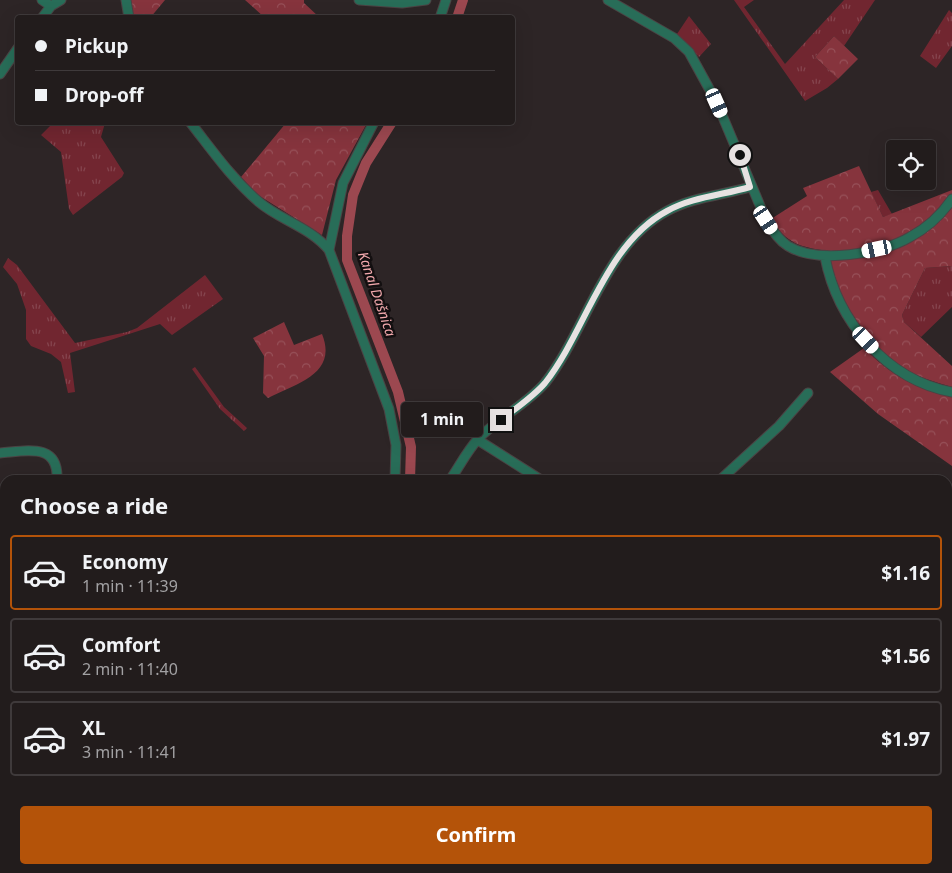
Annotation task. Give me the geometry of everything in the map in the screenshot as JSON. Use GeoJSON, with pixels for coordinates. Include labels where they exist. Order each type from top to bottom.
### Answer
{"type":"FeatureCollection","features":[{"type":"Feature","properties":{"kind":"street"},"geometry":{"type":"LineString","coordinates":[[42,0],[51,6]]}},
{"type":"Feature","properties":{"kind":"street"},"geometry":{"type":"LineString","coordinates":[[44,15],[51,6],[61,0]]}},
{"type":"Feature","properties":{"kind":"street"},"geometry":{"type":"LineString","coordinates":[[126,0],[128,15]]}},
{"type":"Feature","properties":{"kind":"street"},"geometry":{"type":"LineString","coordinates":[[359,0],[402,4],[426,0]]}},
{"type":"Feature","properties":{"kind":"street"},"geometry":{"type":"LineString","coordinates":[[441,15],[446,0]]}},
{"type":"Feature","properties":{"kind":"street"},"geometry":{"type":"LineString","coordinates":[[608,0],[674,38],[689,52],[717,103],[750,187],[775,234],[788,246],[806,253],[825,257],[877,249],[909,238],[932,222],[952,199]]}},
{"type":"Feature","properties":{"kind":"street"},"geometry":{"type":"LineString","coordinates":[[0,74],[15,52]]}},
{"type":"Feature","properties":{"kind":"street"},"geometry":{"type":"LineString","coordinates":[[192,125],[235,178],[260,203],[306,230],[322,241],[329,250],[389,409],[396,445],[395,475]]}},
{"type":"Feature","properties":{"kind":"street"},"geometry":{"type":"LineString","coordinates":[[329,250],[343,182],[372,125]]}},
{"type":"Feature","properties":{"kind":"street"},"geometry":{"type":"LineString","coordinates":[[454,475],[478,440],[544,384],[611,271],[630,242],[649,223],[667,211],[695,200],[750,187]]}},
{"type":"Feature","properties":{"kind":"street"},"geometry":{"type":"LineString","coordinates":[[825,257],[828,276],[843,308],[858,332],[888,363],[906,375],[922,383],[952,392]]}},
{"type":"Feature","properties":{"kind":"street"},"geometry":{"type":"LineString","coordinates":[[725,475],[779,426],[808,393]]}},
{"type":"Feature","properties":{"kind":"street"},"geometry":{"type":"LineString","coordinates":[[478,440],[533,475]]}},
{"type":"Feature","properties":{"kind":"street"},"geometry":{"type":"LineString","coordinates":[[0,453],[31,451],[46,453],[52,457],[56,475]]}},
{"type":"Feature","properties":{"kind":"green space"},"geometry":{"type":"Polygon","coordinates":[[[129,0],[165,0],[152,15],[132,15],[129,0]]]}},
{"type":"Feature","properties":{"kind":"green space"},"geometry":{"type":"Polygon","coordinates":[[[245,0],[304,0],[304,3],[317,15],[262,15],[245,0]]]}},
{"type":"Feature","properties":{"kind":"green space"},"geometry":{"type":"Polygon","coordinates":[[[734,0],[754,0],[744,7],[785,64],[844,0],[875,0],[844,46],[834,36],[815,57],[838,79],[805,101],[734,0]]]}},
{"type":"Feature","properties":{"kind":"green space"},"geometry":{"type":"Polygon","coordinates":[[[949,10],[952,13],[952,46],[936,68],[920,56],[949,10]]]}},
{"type":"Feature","properties":{"kind":"green space"},"geometry":{"type":"Polygon","coordinates":[[[689,16],[711,44],[699,57],[677,34],[689,16]]]}},
{"type":"Feature","properties":{"kind":"green space"},"geometry":{"type":"Polygon","coordinates":[[[834,36],[858,59],[838,79],[815,57],[834,36]]]}},
{"type":"Feature","properties":{"kind":"green space"},"geometry":{"type":"Polygon","coordinates":[[[51,125],[104,125],[101,137],[124,173],[122,177],[73,215],[69,209],[61,152],[41,135],[51,125]]]}},
{"type":"Feature","properties":{"kind":"green space"},"geometry":{"type":"Polygon","coordinates":[[[284,125],[366,125],[336,180],[322,235],[258,195],[241,177],[284,125]]]}},
{"type":"Feature","properties":{"kind":"green space"},"geometry":{"type":"Polygon","coordinates":[[[859,166],[883,217],[952,190],[952,266],[925,268],[902,315],[904,322],[952,366],[952,387],[932,381],[899,366],[873,344],[851,315],[843,300],[836,284],[828,251],[795,243],[783,234],[771,219],[807,196],[803,188],[859,166]]]}},
{"type":"Feature","properties":{"kind":"green space"},"geometry":{"type":"Polygon","coordinates":[[[878,190],[892,214],[883,217],[871,192],[878,190]]]}},
{"type":"Feature","properties":{"kind":"green space"},"geometry":{"type":"Polygon","coordinates":[[[8,258],[17,265],[75,343],[127,332],[137,328],[205,275],[223,299],[172,335],[160,324],[70,353],[75,392],[68,393],[61,362],[51,354],[31,346],[26,339],[26,310],[17,284],[3,267],[8,258]]]}},
{"type":"Feature","properties":{"kind":"green space"},"geometry":{"type":"Polygon","coordinates":[[[952,266],[952,307],[921,337],[904,322],[902,315],[925,268],[952,266]]]}},
{"type":"Feature","properties":{"kind":"green space"},"geometry":{"type":"Polygon","coordinates":[[[284,322],[294,345],[322,334],[325,348],[324,359],[320,368],[302,382],[268,398],[263,393],[264,356],[253,338],[284,322]]]}},
{"type":"Feature","properties":{"kind":"green space"},"geometry":{"type":"Polygon","coordinates":[[[864,348],[884,366],[904,379],[915,385],[952,397],[952,466],[878,414],[830,372],[864,348]]]}},
{"type":"Feature","properties":{"kind":"green space"},"geometry":{"type":"Polygon","coordinates":[[[195,367],[224,407],[247,428],[244,431],[220,409],[192,369],[195,367]]]}},
{"type":"Feature","properties":{"kind":"waterway","name":"Kanal Dašnica"},"geometry":{"type":"LineString","coordinates":[[458,15],[463,0]]}},
{"type":"Feature","properties":{"kind":"waterway","name":"Kanal Dašnica"},"geometry":{"type":"LineString","coordinates":[[390,125],[366,163],[353,195],[347,236],[347,260],[398,392],[411,447],[410,475]]}},
{"type":"Feature","properties":{"kind":"route"},"geometry":{"type":"LineString","coordinates":[[501,420],[544,384],[556,367],[611,271],[630,242],[649,223],[667,211],[695,200],[750,187],[740,155]]}}]}
